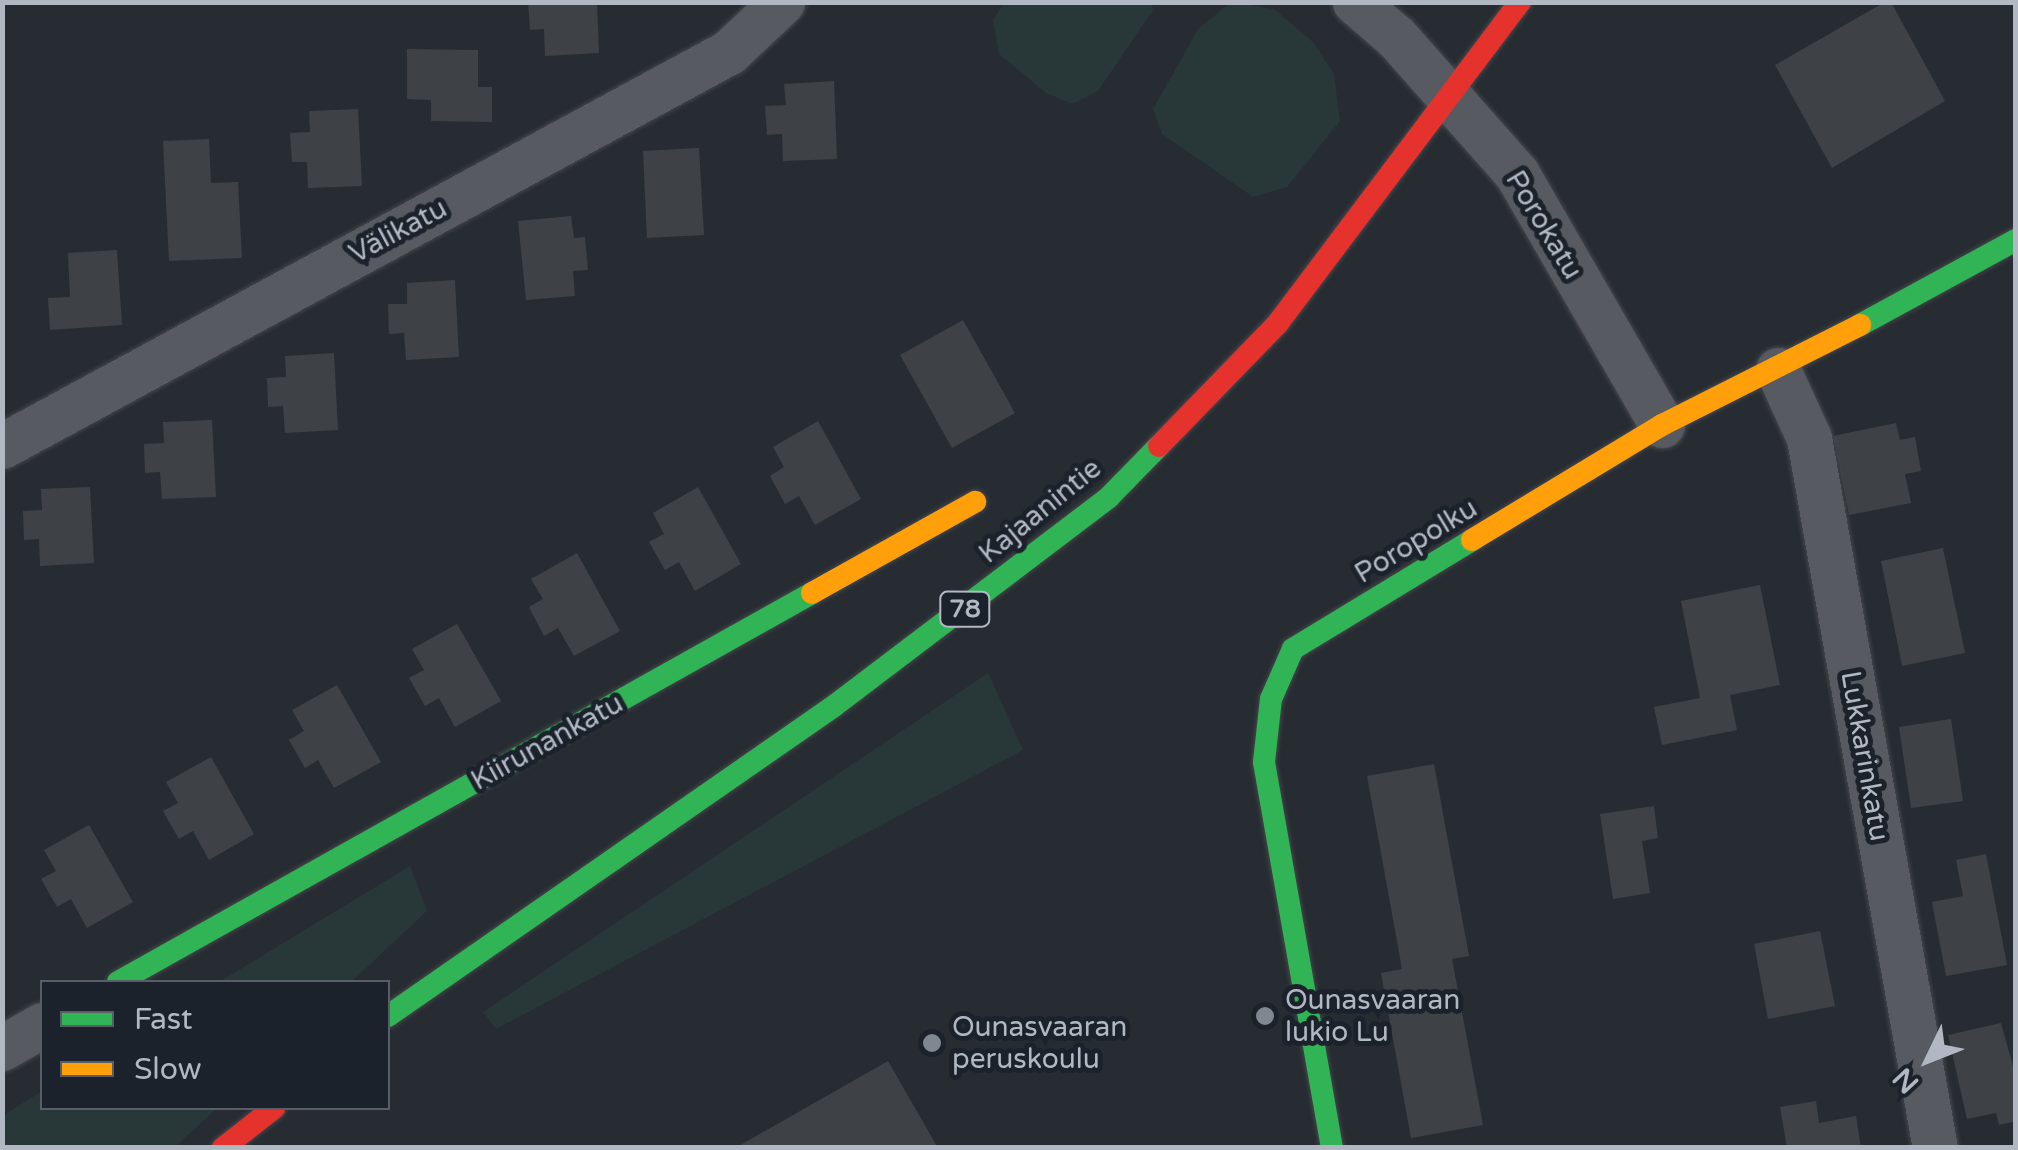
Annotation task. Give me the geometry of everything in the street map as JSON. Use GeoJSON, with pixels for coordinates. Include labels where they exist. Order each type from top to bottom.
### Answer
{"type":"FeatureCollection","features":[{"type":"Feature","properties":{"kind":"street","name":"Välikatu"},"geometry":{"type":"LineString","coordinates":[[2,446],[729,52],[782,2]]}},
{"type":"Feature","properties":{"kind":"street","name":"Porokatu"},"geometry":{"type":"LineString","coordinates":[[1355,2],[1396,37],[1528,190],[1662,425]]}},
{"type":"Feature","properties":{"kind":"street","name":"Kajaanintie"},"geometry":{"type":"LineString","coordinates":[[390,1015],[834,706],[1109,497],[1278,323],[1520,2]]}},
{"type":"Feature","properties":{"kind":"street","name":"Poropolku"},"geometry":{"type":"LineString","coordinates":[[1332,1148],[1264,762],[1271,698],[1293,649],[1662,425],[1778,370],[2016,240]]}},
{"type":"Feature","properties":{"kind":"street","name":"Lukkarinkatu"},"geometry":{"type":"LineString","coordinates":[[1778,370],[1809,438],[1934,1148]]}},
{"type":"Feature","properties":{"kind":"street","name":"Kiirunankatu"},"geometry":{"type":"LineString","coordinates":[[122,980],[975,502]]}},
{"type":"Feature","properties":{"kind":"street"},"geometry":{"type":"LineString","coordinates":[[2,1048],[40,1026]]}},
{"type":"Feature","properties":{"kind":"street"},"geometry":{"type":"LineString","coordinates":[[223,1148],[238,1141],[272,1110]]}},
{"type":"Feature","properties":{"kind":"shaded area"},"geometry":{"type":"Polygon","coordinates":[[[1231,2],[1274,9],[1313,42],[1334,74],[1340,121],[1287,187],[1253,197],[1162,134],[1153,109],[1198,29],[1231,2]]]}},
{"type":"Feature","properties":{"kind":"shaded area"},"geometry":{"type":"Polygon","coordinates":[[[1004,3],[1152,3],[1153,10],[1098,91],[1073,104],[1046,93],[999,54],[993,20],[1004,3]]]}},
{"type":"Feature","properties":{"kind":"shaded area"},"geometry":{"type":"Polygon","coordinates":[[[988,673],[1023,750],[496,1029],[483,1012],[988,673]]]}},
{"type":"Feature","properties":{"kind":"shaded area"},"geometry":{"type":"Polygon","coordinates":[[[410,866],[427,911],[353,980],[222,980],[410,866]]]}},
{"type":"Feature","properties":{"kind":"shaded area"},"geometry":{"type":"Polygon","coordinates":[[[40,1092],[40,1110],[215,1110],[175,1147],[3,1147],[3,1120],[7,1113],[40,1092]]]}},
{"type":"Feature","properties":{"kind":"building"},"geometry":{"type":"Polygon","coordinates":[[[528,2],[597,2],[599,53],[545,56],[544,29],[530,30],[528,2]]]}},
{"type":"Feature","properties":{"kind":"building"},"geometry":{"type":"Polygon","coordinates":[[[1891,2],[1945,101],[1832,168],[1775,65],[1891,2]]]}},
{"type":"Feature","properties":{"kind":"building"},"geometry":{"type":"Polygon","coordinates":[[[407,49],[478,50],[478,87],[492,87],[492,122],[431,121],[431,100],[407,99],[407,49]]]}},
{"type":"Feature","properties":{"kind":"building"},"geometry":{"type":"Polygon","coordinates":[[[834,81],[837,159],[783,161],[782,134],[767,135],[765,106],[786,105],[784,84],[834,81]]]}},
{"type":"Feature","properties":{"kind":"building"},"geometry":{"type":"Polygon","coordinates":[[[358,109],[362,186],[308,188],[307,162],[292,162],[290,133],[310,132],[309,111],[358,109]]]}},
{"type":"Feature","properties":{"kind":"building"},"geometry":{"type":"Polygon","coordinates":[[[209,139],[211,183],[238,182],[242,258],[169,261],[163,141],[209,139]]]}},
{"type":"Feature","properties":{"kind":"building"},"geometry":{"type":"Polygon","coordinates":[[[699,148],[704,235],[647,238],[643,151],[699,148]]]}},
{"type":"Feature","properties":{"kind":"building"},"geometry":{"type":"Polygon","coordinates":[[[571,216],[574,238],[585,237],[588,270],[573,271],[575,296],[526,300],[518,221],[571,216]]]}},
{"type":"Feature","properties":{"kind":"building"},"geometry":{"type":"Polygon","coordinates":[[[117,250],[122,325],[50,330],[48,298],[70,297],[68,253],[117,250]]]}},
{"type":"Feature","properties":{"kind":"building"},"geometry":{"type":"Polygon","coordinates":[[[455,280],[459,357],[406,360],[404,333],[389,334],[388,304],[407,304],[407,283],[455,280]]]}},
{"type":"Feature","properties":{"kind":"building"},"geometry":{"type":"Polygon","coordinates":[[[963,320],[1015,413],[952,448],[900,355],[963,320]]]}},
{"type":"Feature","properties":{"kind":"building"},"geometry":{"type":"Polygon","coordinates":[[[334,353],[338,430],[285,433],[283,406],[268,407],[267,378],[286,377],[285,356],[334,353]]]}},
{"type":"Feature","properties":{"kind":"building"},"geometry":{"type":"Polygon","coordinates":[[[212,420],[216,497],[162,499],[160,472],[145,473],[144,444],[164,443],[163,422],[212,420]]]}},
{"type":"Feature","properties":{"kind":"building"},"geometry":{"type":"Polygon","coordinates":[[[818,421],[861,499],[815,525],[799,496],[785,504],[770,476],[784,467],[773,447],[818,421]]]}},
{"type":"Feature","properties":{"kind":"building"},"geometry":{"type":"Polygon","coordinates":[[[1896,423],[1900,440],[1915,437],[1921,471],[1905,474],[1911,503],[1849,515],[1833,436],[1896,423]]]}},
{"type":"Feature","properties":{"kind":"building"},"geometry":{"type":"Polygon","coordinates":[[[90,487],[94,563],[40,566],[39,539],[24,540],[23,511],[42,510],[41,489],[90,487]]]}},
{"type":"Feature","properties":{"kind":"building"},"geometry":{"type":"Polygon","coordinates":[[[698,487],[741,564],[695,591],[679,562],[665,570],[649,542],[664,534],[653,513],[698,487]]]}},
{"type":"Feature","properties":{"kind":"building"},"geometry":{"type":"Polygon","coordinates":[[[1943,548],[1965,653],[1902,666],[1881,561],[1943,548]]]}},
{"type":"Feature","properties":{"kind":"building"},"geometry":{"type":"Polygon","coordinates":[[[577,553],[620,631],[574,656],[558,628],[544,636],[529,607],[543,599],[531,579],[577,553]]]}},
{"type":"Feature","properties":{"kind":"building"},"geometry":{"type":"Polygon","coordinates":[[[1760,585],[1780,685],[1730,695],[1737,730],[1662,745],[1654,707],[1700,698],[1681,601],[1760,585]]]}},
{"type":"Feature","properties":{"kind":"building"},"geometry":{"type":"Polygon","coordinates":[[[457,624],[501,701],[455,727],[439,698],[425,706],[409,678],[424,670],[412,649],[457,624]]]}},
{"type":"Feature","properties":{"kind":"building"},"geometry":{"type":"Polygon","coordinates":[[[337,685],[381,762],[334,788],[318,760],[305,768],[289,740],[304,731],[292,710],[337,685]]]}},
{"type":"Feature","properties":{"kind":"building"},"geometry":{"type":"Polygon","coordinates":[[[1951,719],[1963,801],[1911,808],[1899,727],[1951,719]]]}},
{"type":"Feature","properties":{"kind":"building"},"geometry":{"type":"Polygon","coordinates":[[[211,757],[254,834],[209,860],[193,831],[179,839],[163,811],[178,803],[166,782],[211,757]]]}},
{"type":"Feature","properties":{"kind":"building"},"geometry":{"type":"Polygon","coordinates":[[[1434,764],[1469,956],[1452,959],[1483,1125],[1411,1138],[1381,973],[1402,969],[1367,776],[1434,764]]]}},
{"type":"Feature","properties":{"kind":"building"},"geometry":{"type":"Polygon","coordinates":[[[1654,806],[1658,838],[1642,841],[1650,893],[1613,899],[1600,814],[1654,806]]]}},
{"type":"Feature","properties":{"kind":"building"},"geometry":{"type":"Polygon","coordinates":[[[89,825],[133,902],[87,928],[71,899],[57,907],[41,879],[56,871],[44,850],[89,825]]]}},
{"type":"Feature","properties":{"kind":"building"},"geometry":{"type":"Polygon","coordinates":[[[1986,854],[2007,965],[1946,976],[1932,902],[1963,896],[1956,860],[1986,854]]]}},
{"type":"Feature","properties":{"kind":"building"},"geometry":{"type":"Polygon","coordinates":[[[1820,931],[1835,1006],[1768,1019],[1754,944],[1820,931]]]}},
{"type":"Feature","properties":{"kind":"building"},"geometry":{"type":"Polygon","coordinates":[[[2001,1023],[2016,1077],[2016,1121],[1999,1125],[1996,1113],[1967,1119],[1948,1035],[2001,1023]]]}},
{"type":"Feature","properties":{"kind":"building"},"geometry":{"type":"Polygon","coordinates":[[[888,1061],[938,1148],[735,1148],[888,1061]]]}},
{"type":"Feature","properties":{"kind":"building"},"geometry":{"type":"Polygon","coordinates":[[[1816,1101],[1819,1123],[1856,1116],[1861,1148],[1787,1148],[1780,1107],[1816,1101]]]}},
{"type":"Feature","properties":{"kind":"traffic: fast"},"geometry":{"type":"LineString","coordinates":[[1860,325],[2016,240]]}},
{"type":"Feature","properties":{"kind":"traffic: fast"},"geometry":{"type":"LineString","coordinates":[[390,1015],[834,706],[1109,497],[1159,446]]}},
{"type":"Feature","properties":{"kind":"traffic: fast"},"geometry":{"type":"LineString","coordinates":[[1332,1148],[1264,762],[1271,699],[1293,649],[1472,540]]}},
{"type":"Feature","properties":{"kind":"traffic: fast"},"geometry":{"type":"LineString","coordinates":[[122,980],[812,593]]}},
{"type":"Feature","properties":{"kind":"traffic: slow"},"geometry":{"type":"LineString","coordinates":[[1472,540],[1662,425],[1860,325]]}},
{"type":"Feature","properties":{"kind":"traffic: slow"},"geometry":{"type":"LineString","coordinates":[[812,593],[975,502]]}},
{"type":"Feature","properties":{"kind":"traffic: jam"},"geometry":{"type":"LineString","coordinates":[[1159,446],[1278,323],[1520,2]]}},
{"type":"Feature","properties":{"kind":"traffic: jam"},"geometry":{"type":"LineString","coordinates":[[223,1148],[271,1110]]}},
{"type":"Feature","properties":{"kind":"place","name":"Ounasvaaran lukio Lu"},"geometry":{"type":"Point","coordinates":[1265,1016]}},
{"type":"Feature","properties":{"kind":"place","name":"Ounasvaaran peruskoulu"},"geometry":{"type":"Point","coordinates":[932,1043]}}]}
